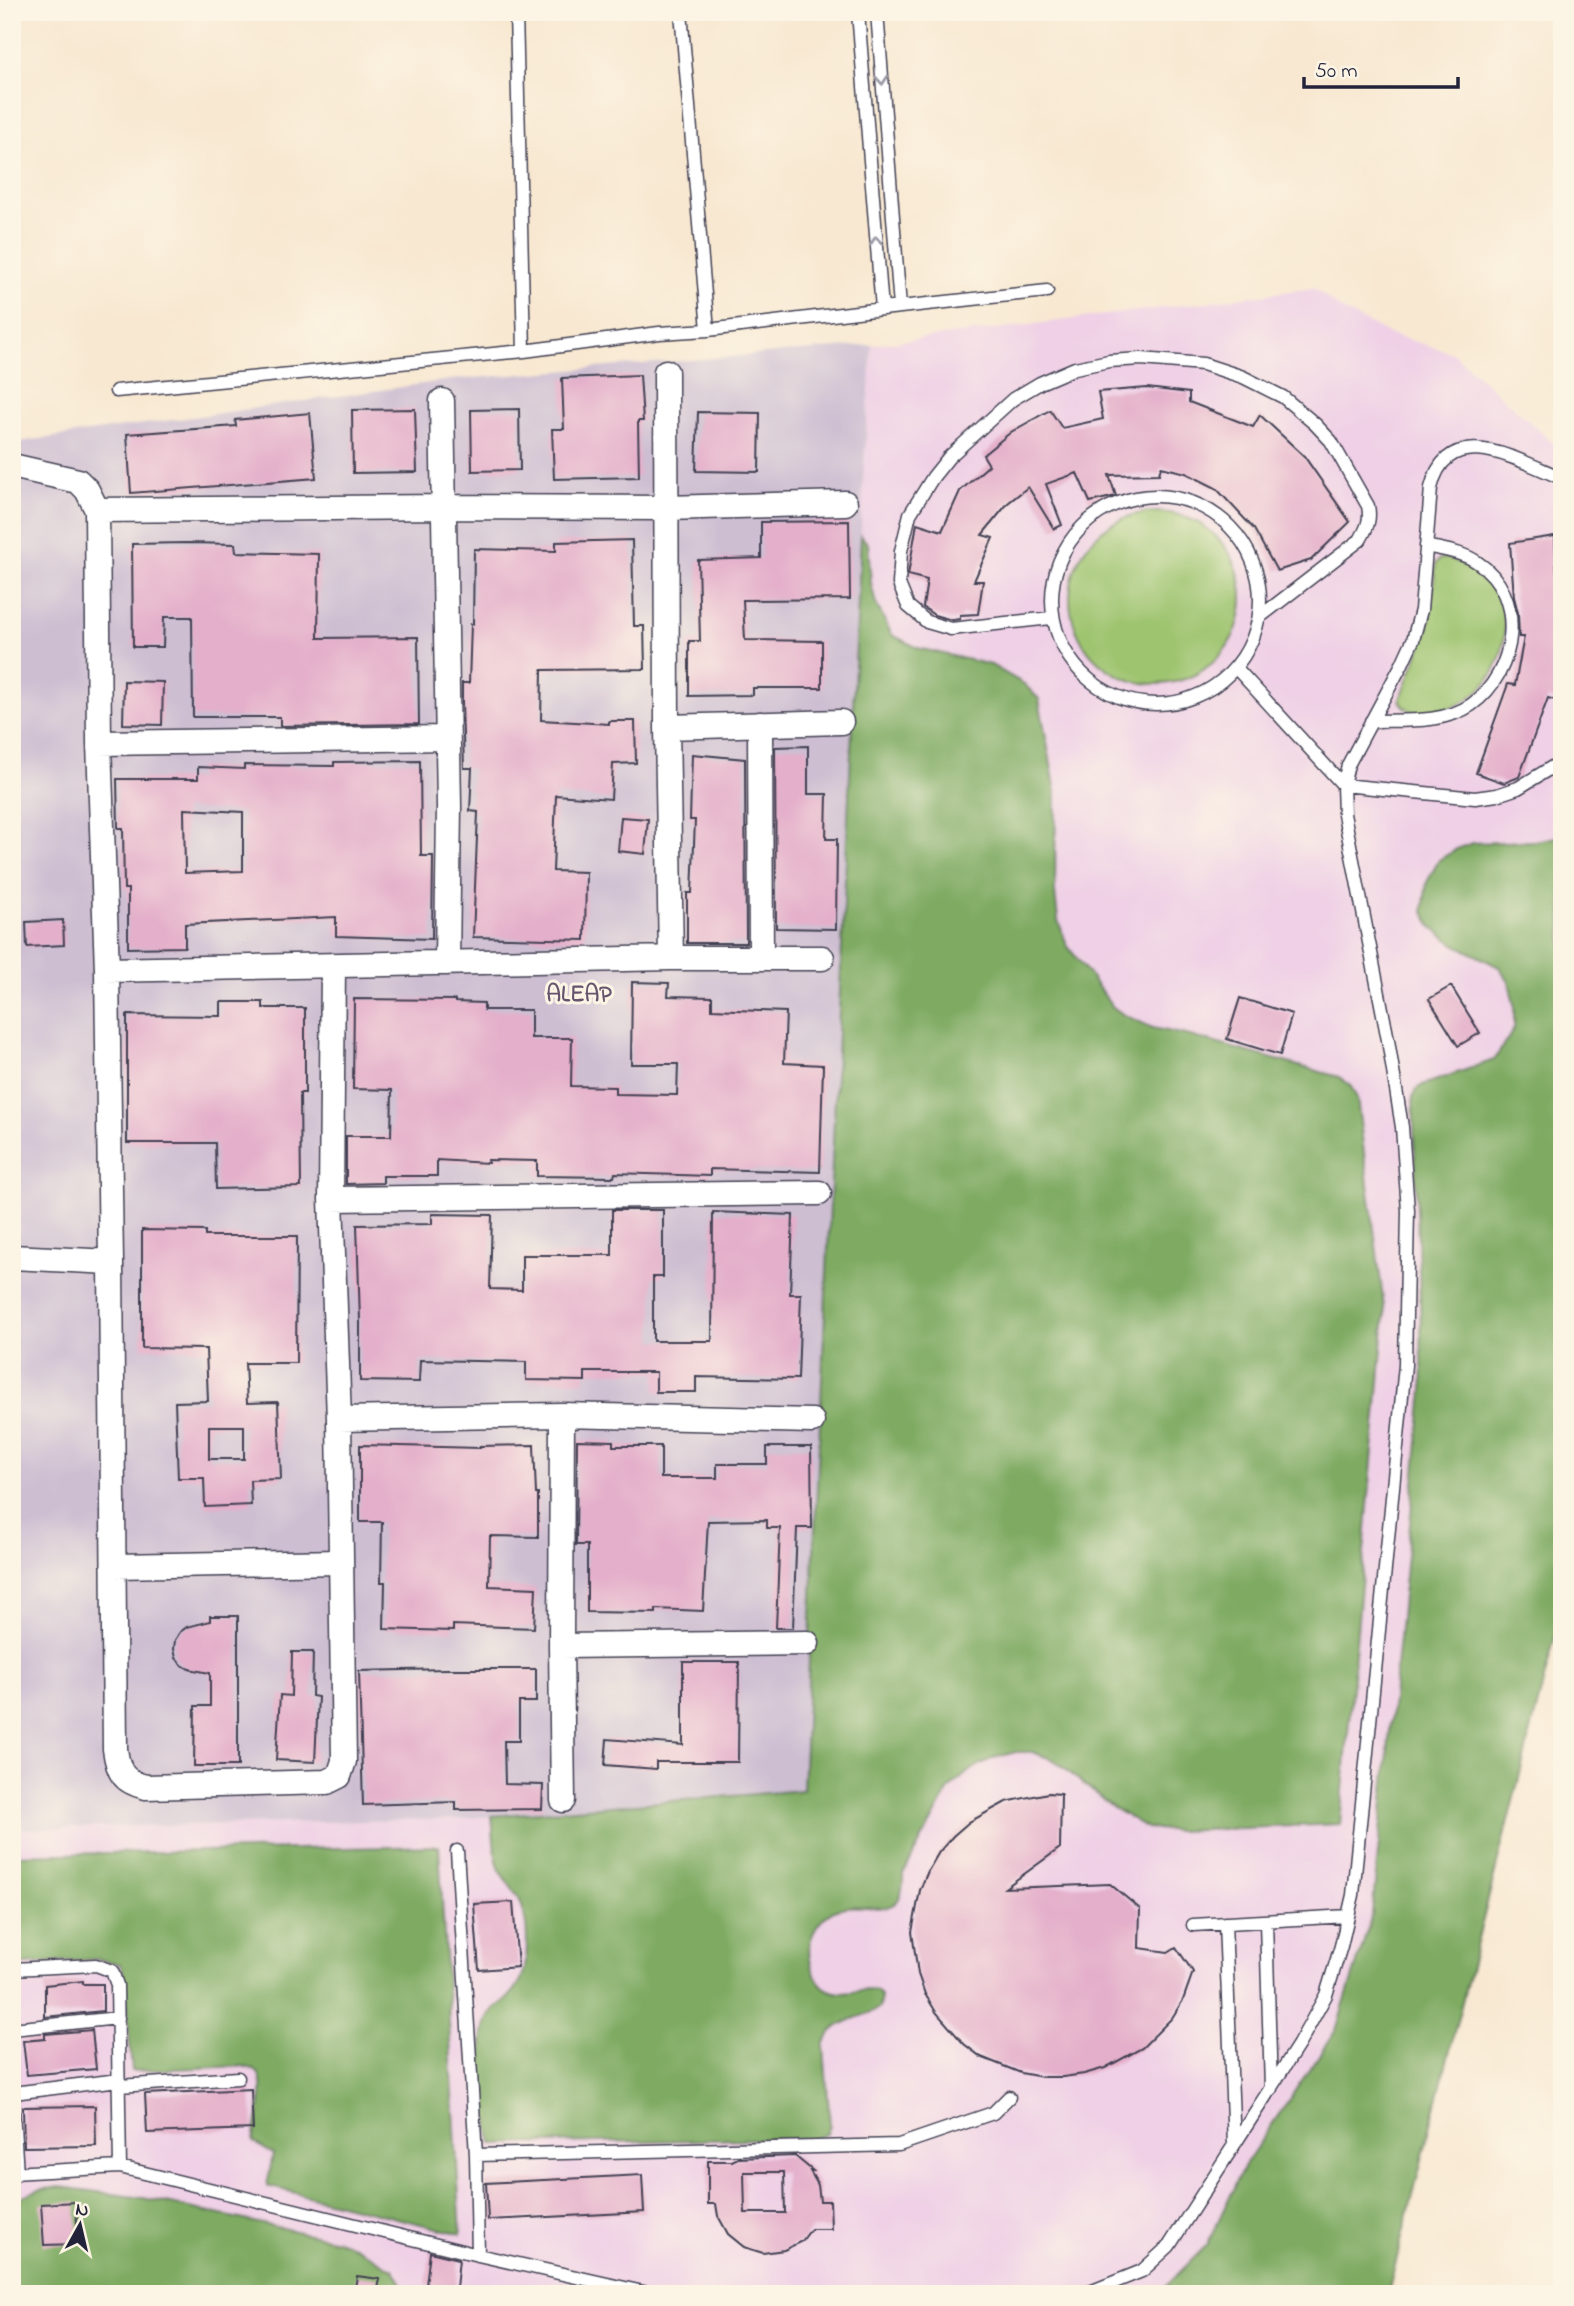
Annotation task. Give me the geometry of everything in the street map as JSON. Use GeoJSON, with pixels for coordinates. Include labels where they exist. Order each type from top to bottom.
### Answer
{"type":"FeatureCollection","features":[{"type":"Feature","properties":{"kind":"street"},"geometry":{"type":"LineString","coordinates":[[666,372],[671,958]]}},
{"type":"Feature","properties":{"kind":"street"},"geometry":{"type":"LineString","coordinates":[[442,401],[449,806],[447,962]]}},
{"type":"Feature","properties":{"kind":"street"},"geometry":{"type":"LineString","coordinates":[[12,466],[78,481],[87,490],[97,510],[99,743],[107,970],[116,1757],[122,1775],[134,1784],[146,1787],[327,1782],[339,1776],[345,1755],[339,1419],[331,1199],[333,966]]}},
{"type":"Feature","properties":{"kind":"street"},"geometry":{"type":"LineString","coordinates":[[97,510],[667,508],[845,503]]}},
{"type":"Feature","properties":{"kind":"street"},"geometry":{"type":"LineString","coordinates":[[667,727],[841,722]]}},
{"type":"Feature","properties":{"kind":"street"},"geometry":{"type":"LineString","coordinates":[[760,724],[761,958]]}},
{"type":"Feature","properties":{"kind":"street"},"geometry":{"type":"LineString","coordinates":[[99,743],[447,738]]}},
{"type":"Feature","properties":{"kind":"street"},"geometry":{"type":"LineString","coordinates":[[107,970],[671,958],[822,958]]}},
{"type":"Feature","properties":{"kind":"street"},"geometry":{"type":"LineString","coordinates":[[331,1199],[819,1193]]}},
{"type":"Feature","properties":{"kind":"street"},"geometry":{"type":"LineString","coordinates":[[12,1257],[111,1262]]}},
{"type":"Feature","properties":{"kind":"street"},"geometry":{"type":"LineString","coordinates":[[339,1419],[562,1415],[812,1421]]}},
{"type":"Feature","properties":{"kind":"street"},"geometry":{"type":"LineString","coordinates":[[562,1415],[563,1800]]}},
{"type":"Feature","properties":{"kind":"street"},"geometry":{"type":"LineString","coordinates":[[115,1566],[340,1562]]}},
{"type":"Feature","properties":{"kind":"street"},"geometry":{"type":"LineString","coordinates":[[561,1646],[807,1643]]}},
{"type":"Feature","properties":{"kind":"lane"},"geometry":{"type":"LineString","coordinates":[[516,12],[524,351]]}},
{"type":"Feature","properties":{"kind":"lane"},"geometry":{"type":"LineString","coordinates":[[681,12],[708,330]]}},
{"type":"Feature","properties":{"kind":"lane"},"geometry":{"type":"LineString","coordinates":[[858,12],[882,309]]}},
{"type":"Feature","properties":{"kind":"lane"},"geometry":{"type":"LineString","coordinates":[[877,12],[900,307]]}},
{"type":"Feature","properties":{"kind":"lane"},"geometry":{"type":"LineString","coordinates":[[116,391],[524,351],[659,333],[708,330],[1047,291]]}},
{"type":"Feature","properties":{"kind":"lane"},"geometry":{"type":"LineString","coordinates":[[1051,618],[951,629],[927,622],[908,606],[899,584],[901,551],[910,514],[949,457],[1013,399],[1040,383],[1075,368],[1109,361],[1141,359],[1203,364],[1243,377],[1283,397],[1331,441],[1368,506],[1370,516],[1367,530],[1360,540],[1261,616]]}},
{"type":"Feature","properties":{"kind":"lane"},"geometry":{"type":"LineString","coordinates":[[1085,2294],[1142,2271],[1169,2246],[1271,2089],[1326,1995],[1348,1916],[1353,1895],[1405,1365],[1408,1211],[1402,1127],[1344,814],[1343,785],[1348,765],[1413,640],[1421,610],[1431,488],[1435,473],[1444,461],[1460,451],[1475,448],[1491,450],[1562,478]]}},
{"type":"Feature","properties":{"kind":"lane"},"geometry":{"type":"LineString","coordinates":[[1173,495],[1213,512],[1239,536],[1253,562],[1262,590],[1261,616],[1253,646],[1238,670],[1207,691],[1173,703],[1138,702],[1106,691],[1080,672],[1061,644],[1051,618],[1053,580],[1064,549],[1084,523],[1112,504],[1144,496],[1173,495]]}},
{"type":"Feature","properties":{"kind":"lane"},"geometry":{"type":"LineString","coordinates":[[1371,722],[1424,720],[1450,714],[1471,705],[1488,690],[1507,657],[1511,633],[1509,606],[1502,587],[1479,563],[1465,555],[1426,546]]}},
{"type":"Feature","properties":{"kind":"lane"},"geometry":{"type":"LineString","coordinates":[[1238,670],[1343,785],[1475,798],[1518,788],[1562,761]]}},
{"type":"Feature","properties":{"kind":"lane"},"geometry":{"type":"LineString","coordinates":[[457,1851],[476,2155],[478,2255]]}},
{"type":"Feature","properties":{"kind":"lane"},"geometry":{"type":"LineString","coordinates":[[1194,1925],[1348,1916]]}},
{"type":"Feature","properties":{"kind":"lane"},"geometry":{"type":"LineString","coordinates":[[1266,1921],[1271,2089]]}},
{"type":"Feature","properties":{"kind":"lane"},"geometry":{"type":"LineString","coordinates":[[1225,1923],[1234,2145]]}},
{"type":"Feature","properties":{"kind":"lane"},"geometry":{"type":"LineString","coordinates":[[12,1969],[96,1965],[112,1971],[117,1986],[120,2168]]}},
{"type":"Feature","properties":{"kind":"lane"},"geometry":{"type":"LineString","coordinates":[[12,2029],[118,2018]]}},
{"type":"Feature","properties":{"kind":"lane"},"geometry":{"type":"LineString","coordinates":[[237,2078],[119,2083],[13,2094],[15,2173],[120,2168],[478,2255],[652,2294]]}},
{"type":"Feature","properties":{"kind":"lane"},"geometry":{"type":"LineString","coordinates":[[476,2155],[899,2145],[993,2113],[1009,2097]]}},
{"type":"Feature","properties":{"kind":"shaded area"},"geometry":{"type":"Polygon","coordinates":[[[1314,288],[1342,310],[1389,334],[1453,353],[1562,451],[1562,1606],[1385,2294],[12,2294],[12,1829],[456,1819],[803,1790],[863,482],[872,345],[1314,288]]]}},
{"type":"Feature","properties":{"kind":"shaded area"},"geometry":{"type":"Polygon","coordinates":[[[872,345],[863,482],[842,1000],[803,1791],[456,1819],[12,1829],[12,443],[450,380],[872,345]]]}},
{"type":"Feature","properties":{"kind":"green space"},"geometry":{"type":"Polygon","coordinates":[[[1156,512],[1189,518],[1217,537],[1236,565],[1242,598],[1236,631],[1217,659],[1189,678],[1156,684],[1123,678],[1095,659],[1076,631],[1070,598],[1076,565],[1095,537],[1123,518],[1156,512]]]}},
{"type":"Feature","properties":{"kind":"green space"},"geometry":{"type":"Polygon","coordinates":[[[861,536],[868,544],[871,583],[876,604],[892,635],[918,648],[991,665],[1024,684],[1039,699],[1056,792],[1055,892],[1058,920],[1067,945],[1113,1007],[1153,1028],[1339,1077],[1350,1085],[1357,1098],[1385,1314],[1340,1824],[1178,1831],[1147,1828],[1113,1808],[1054,1760],[1032,1752],[1016,1752],[993,1758],[967,1773],[950,1788],[903,1874],[902,1891],[894,1904],[883,1907],[852,1906],[837,1910],[822,1921],[812,1936],[809,1955],[816,1976],[823,1986],[841,1993],[877,1991],[881,1997],[879,2008],[839,2026],[827,2038],[824,2047],[830,2125],[827,2134],[815,2138],[492,2144],[481,2061],[484,2029],[491,2013],[512,1994],[520,1980],[527,1945],[522,1907],[497,1861],[492,1816],[803,1790],[861,536]]]}},
{"type":"Feature","properties":{"kind":"green space"},"geometry":{"type":"Polygon","coordinates":[[[1445,558],[1463,564],[1483,577],[1498,600],[1502,612],[1504,639],[1497,665],[1482,687],[1456,705],[1423,713],[1406,707],[1400,700],[1429,626],[1436,563],[1445,558]]]}},
{"type":"Feature","properties":{"kind":"green space"},"geometry":{"type":"Polygon","coordinates":[[[1562,836],[1562,1609],[1388,2293],[1158,2294],[1207,2245],[1244,2166],[1336,2030],[1372,1915],[1423,1390],[1413,1096],[1423,1085],[1494,1060],[1514,1029],[1514,1004],[1509,982],[1499,967],[1454,944],[1432,927],[1423,910],[1427,882],[1439,860],[1472,843],[1535,841],[1562,836]]]}},
{"type":"Feature","properties":{"kind":"green space"},"geometry":{"type":"Polygon","coordinates":[[[439,1846],[461,2234],[267,2186],[273,2154],[253,2142],[261,2096],[260,2079],[256,2071],[242,2066],[132,2071],[124,1973],[120,1964],[98,1959],[12,1965],[12,1855],[439,1846]]]}},
{"type":"Feature","properties":{"kind":"green space"},"geometry":{"type":"Polygon","coordinates":[[[60,2187],[143,2198],[337,2240],[356,2247],[394,2270],[408,2294],[12,2294],[12,2195],[18,2198],[38,2190],[60,2187]]]}},
{"type":"Feature","properties":{"kind":"building"},"geometry":{"type":"Polygon","coordinates":[[[640,375],[643,421],[638,421],[639,477],[554,479],[552,429],[564,429],[562,378],[640,375]]]}},
{"type":"Feature","properties":{"kind":"building"},"geometry":{"type":"Polygon","coordinates":[[[1147,388],[1189,393],[1189,402],[1253,427],[1260,415],[1304,456],[1350,522],[1311,560],[1277,571],[1254,529],[1216,488],[1186,473],[1161,467],[1159,474],[1109,475],[1116,496],[1090,502],[1077,473],[1046,484],[1062,525],[1054,529],[1028,487],[1008,503],[982,535],[993,538],[974,581],[983,581],[978,614],[960,615],[960,619],[952,620],[934,615],[923,607],[927,580],[908,575],[917,523],[942,531],[960,491],[989,465],[983,455],[1011,432],[1050,410],[1062,428],[1103,419],[1098,392],[1147,388]]]}},
{"type":"Feature","properties":{"kind":"building"},"geometry":{"type":"Polygon","coordinates":[[[415,409],[417,472],[353,473],[352,410],[415,409]]]}},
{"type":"Feature","properties":{"kind":"building"},"geometry":{"type":"Polygon","coordinates":[[[519,409],[520,470],[472,471],[471,410],[519,409]]]}},
{"type":"Feature","properties":{"kind":"building"},"geometry":{"type":"Polygon","coordinates":[[[698,412],[760,413],[759,472],[696,471],[698,412]]]}},
{"type":"Feature","properties":{"kind":"building"},"geometry":{"type":"Polygon","coordinates":[[[310,413],[316,478],[131,493],[127,434],[236,426],[235,420],[310,413]]]}},
{"type":"Feature","properties":{"kind":"building"},"geometry":{"type":"Polygon","coordinates":[[[849,521],[850,599],[743,600],[745,640],[822,641],[822,688],[753,688],[753,695],[689,696],[689,641],[700,641],[698,560],[761,558],[761,522],[849,521]]]}},
{"type":"Feature","properties":{"kind":"building"},"geometry":{"type":"Polygon","coordinates":[[[1555,536],[1562,632],[1562,702],[1548,698],[1519,777],[1504,783],[1476,773],[1508,684],[1515,685],[1524,637],[1519,637],[1510,543],[1555,536]]]}},
{"type":"Feature","properties":{"kind":"building"},"geometry":{"type":"Polygon","coordinates":[[[632,540],[634,626],[644,626],[645,669],[542,670],[541,720],[609,724],[609,721],[635,721],[636,763],[613,764],[611,799],[556,795],[553,871],[586,872],[585,940],[473,937],[478,812],[470,811],[472,768],[464,768],[462,683],[469,683],[474,549],[556,551],[556,542],[632,540]]]}},
{"type":"Feature","properties":{"kind":"building"},"geometry":{"type":"Polygon","coordinates":[[[132,544],[235,544],[236,552],[319,554],[318,638],[418,637],[419,724],[280,726],[280,717],[193,717],[192,617],[164,617],[163,647],[133,647],[132,544]]]}},
{"type":"Feature","properties":{"kind":"building"},"geometry":{"type":"Polygon","coordinates":[[[124,681],[163,682],[162,725],[123,724],[124,681]]]}},
{"type":"Feature","properties":{"kind":"building"},"geometry":{"type":"Polygon","coordinates":[[[808,746],[808,794],[827,794],[826,839],[837,839],[836,929],[776,928],[775,747],[808,746]]]}},
{"type":"Feature","properties":{"kind":"building"},"geometry":{"type":"Polygon","coordinates":[[[692,754],[745,759],[746,943],[687,943],[687,893],[692,893],[695,820],[690,820],[692,754]]]}},
{"type":"Feature","properties":{"kind":"building"},"geometry":{"type":"Polygon","coordinates":[[[420,761],[421,856],[433,856],[432,939],[336,936],[336,917],[185,924],[185,947],[128,948],[128,889],[124,889],[123,828],[118,828],[117,779],[198,779],[198,767],[244,769],[244,765],[334,766],[334,762],[420,761]],[[184,809],[185,873],[243,871],[243,812],[184,809]]]}},
{"type":"Feature","properties":{"kind":"building"},"geometry":{"type":"Polygon","coordinates":[[[621,817],[648,819],[645,854],[618,851],[621,817]]]}},
{"type":"Feature","properties":{"kind":"building"},"geometry":{"type":"Polygon","coordinates":[[[63,920],[64,945],[27,947],[26,922],[63,920]]]}},
{"type":"Feature","properties":{"kind":"building"},"geometry":{"type":"Polygon","coordinates":[[[632,982],[669,983],[668,996],[712,997],[712,1009],[786,1012],[784,1063],[823,1065],[820,1172],[710,1169],[710,1176],[615,1173],[614,1177],[537,1176],[537,1161],[488,1160],[488,1163],[437,1160],[437,1176],[383,1176],[383,1183],[346,1184],[346,1136],[391,1136],[392,1090],[353,1089],[354,999],[455,1000],[484,1003],[484,1010],[531,1010],[531,1038],[572,1038],[571,1086],[615,1087],[615,1094],[677,1095],[678,1064],[631,1064],[632,982]]]}},
{"type":"Feature","properties":{"kind":"building"},"geometry":{"type":"Polygon","coordinates":[[[1451,986],[1480,1033],[1458,1046],[1429,999],[1451,986]]]}},
{"type":"Feature","properties":{"kind":"building"},"geometry":{"type":"Polygon","coordinates":[[[1240,998],[1292,1014],[1280,1055],[1227,1039],[1240,998]]]}},
{"type":"Feature","properties":{"kind":"building"},"geometry":{"type":"Polygon","coordinates":[[[221,1002],[263,1002],[263,1008],[305,1008],[305,1093],[300,1093],[301,1187],[216,1189],[215,1143],[127,1143],[127,1015],[221,1016],[221,1002]]]}},
{"type":"Feature","properties":{"kind":"building"},"geometry":{"type":"Polygon","coordinates":[[[612,1210],[663,1210],[663,1277],[653,1277],[653,1341],[712,1341],[713,1212],[793,1215],[790,1294],[801,1294],[798,1379],[696,1377],[696,1392],[656,1392],[656,1372],[585,1372],[585,1381],[526,1380],[526,1362],[420,1360],[419,1382],[360,1381],[357,1225],[432,1224],[432,1214],[492,1215],[490,1289],[522,1290],[522,1255],[612,1255],[612,1210]]]}},
{"type":"Feature","properties":{"kind":"building"},"geometry":{"type":"Polygon","coordinates":[[[142,1230],[205,1231],[205,1236],[297,1236],[296,1363],[245,1363],[247,1403],[278,1402],[281,1479],[250,1480],[251,1505],[205,1507],[204,1478],[178,1478],[175,1402],[208,1401],[206,1349],[142,1348],[142,1230]],[[209,1426],[209,1459],[244,1459],[244,1426],[209,1426]]]}},
{"type":"Feature","properties":{"kind":"building"},"geometry":{"type":"Polygon","coordinates":[[[577,1440],[613,1441],[613,1446],[661,1446],[661,1478],[717,1478],[717,1464],[767,1464],[767,1447],[811,1447],[812,1528],[797,1528],[793,1628],[776,1628],[780,1528],[767,1528],[767,1520],[708,1521],[703,1611],[656,1609],[656,1613],[587,1612],[587,1545],[576,1545],[577,1440]]]}},
{"type":"Feature","properties":{"kind":"building"},"geometry":{"type":"Polygon","coordinates":[[[360,1445],[480,1448],[534,1445],[538,1537],[490,1536],[489,1586],[536,1588],[534,1628],[453,1625],[453,1631],[384,1629],[385,1582],[381,1582],[382,1522],[360,1522],[360,1445]]]}},
{"type":"Feature","properties":{"kind":"building"},"geometry":{"type":"Polygon","coordinates":[[[210,1616],[238,1616],[238,1766],[194,1766],[195,1706],[210,1706],[210,1673],[182,1665],[176,1658],[174,1649],[180,1632],[187,1627],[210,1621],[210,1616]]]}},
{"type":"Feature","properties":{"kind":"building"},"geometry":{"type":"Polygon","coordinates":[[[292,1652],[313,1652],[312,1696],[318,1697],[315,1762],[276,1760],[280,1695],[291,1696],[292,1652]]]}},
{"type":"Feature","properties":{"kind":"building"},"geometry":{"type":"Polygon","coordinates":[[[683,1662],[739,1662],[738,1762],[656,1762],[656,1769],[605,1765],[607,1739],[683,1745],[683,1662]]]}},
{"type":"Feature","properties":{"kind":"building"},"geometry":{"type":"Polygon","coordinates":[[[536,1669],[536,1702],[519,1702],[519,1741],[504,1741],[505,1784],[543,1785],[542,1809],[456,1810],[456,1802],[363,1805],[359,1671],[536,1669]]]}},
{"type":"Feature","properties":{"kind":"building"},"geometry":{"type":"Polygon","coordinates":[[[1048,1793],[1061,1794],[1060,1848],[1005,1888],[1110,1884],[1140,1909],[1139,1948],[1168,1952],[1176,1947],[1193,1972],[1183,2000],[1172,2018],[1142,2048],[1105,2068],[1063,2077],[1021,2073],[981,2057],[964,2044],[936,2012],[925,1994],[918,1974],[912,1932],[920,1890],[928,1871],[953,1836],[969,1822],[1006,1802],[1048,1793]]]}},
{"type":"Feature","properties":{"kind":"building"},"geometry":{"type":"Polygon","coordinates":[[[513,1902],[518,1967],[479,1970],[474,1904],[513,1902]]]}},
{"type":"Feature","properties":{"kind":"building"},"geometry":{"type":"Polygon","coordinates":[[[83,1981],[83,1984],[103,1984],[103,2011],[45,2017],[45,1985],[83,1981]]]}},
{"type":"Feature","properties":{"kind":"building"},"geometry":{"type":"Polygon","coordinates":[[[92,2030],[96,2069],[27,2075],[23,2041],[45,2039],[45,2034],[92,2030]]]}},
{"type":"Feature","properties":{"kind":"building"},"geometry":{"type":"Polygon","coordinates":[[[251,2089],[253,2129],[147,2133],[145,2094],[251,2089]]]}},
{"type":"Feature","properties":{"kind":"building"},"geometry":{"type":"Polygon","coordinates":[[[95,2106],[96,2146],[24,2147],[23,2107],[95,2106]]]}},
{"type":"Feature","properties":{"kind":"building"},"geometry":{"type":"Polygon","coordinates":[[[795,2156],[813,2171],[810,2171],[818,2185],[820,2201],[830,2201],[831,2229],[811,2229],[802,2241],[784,2250],[763,2253],[744,2247],[728,2234],[718,2216],[716,2204],[708,2204],[708,2161],[732,2161],[738,2158],[795,2156]],[[744,2172],[745,2213],[785,2213],[784,2172],[744,2172]]]}},
{"type":"Feature","properties":{"kind":"building"},"geometry":{"type":"Polygon","coordinates":[[[642,2175],[644,2212],[488,2220],[486,2183],[642,2175]]]}},
{"type":"Feature","properties":{"kind":"building"},"geometry":{"type":"Polygon","coordinates":[[[76,2202],[78,2244],[44,2245],[41,2204],[76,2202]]]}},
{"type":"Feature","properties":{"kind":"building"},"geometry":{"type":"Polygon","coordinates":[[[430,2252],[459,2259],[456,2288],[426,2285],[430,2252]]]}},
{"type":"Feature","properties":{"kind":"building"},"geometry":{"type":"Polygon","coordinates":[[[357,2276],[380,2279],[377,2294],[354,2294],[357,2276]]]}},
{"type":"Feature","properties":{"kind":"district","name":"ALEAP"},"geometry":{"type":"Point","coordinates":[579,993]}}]}
